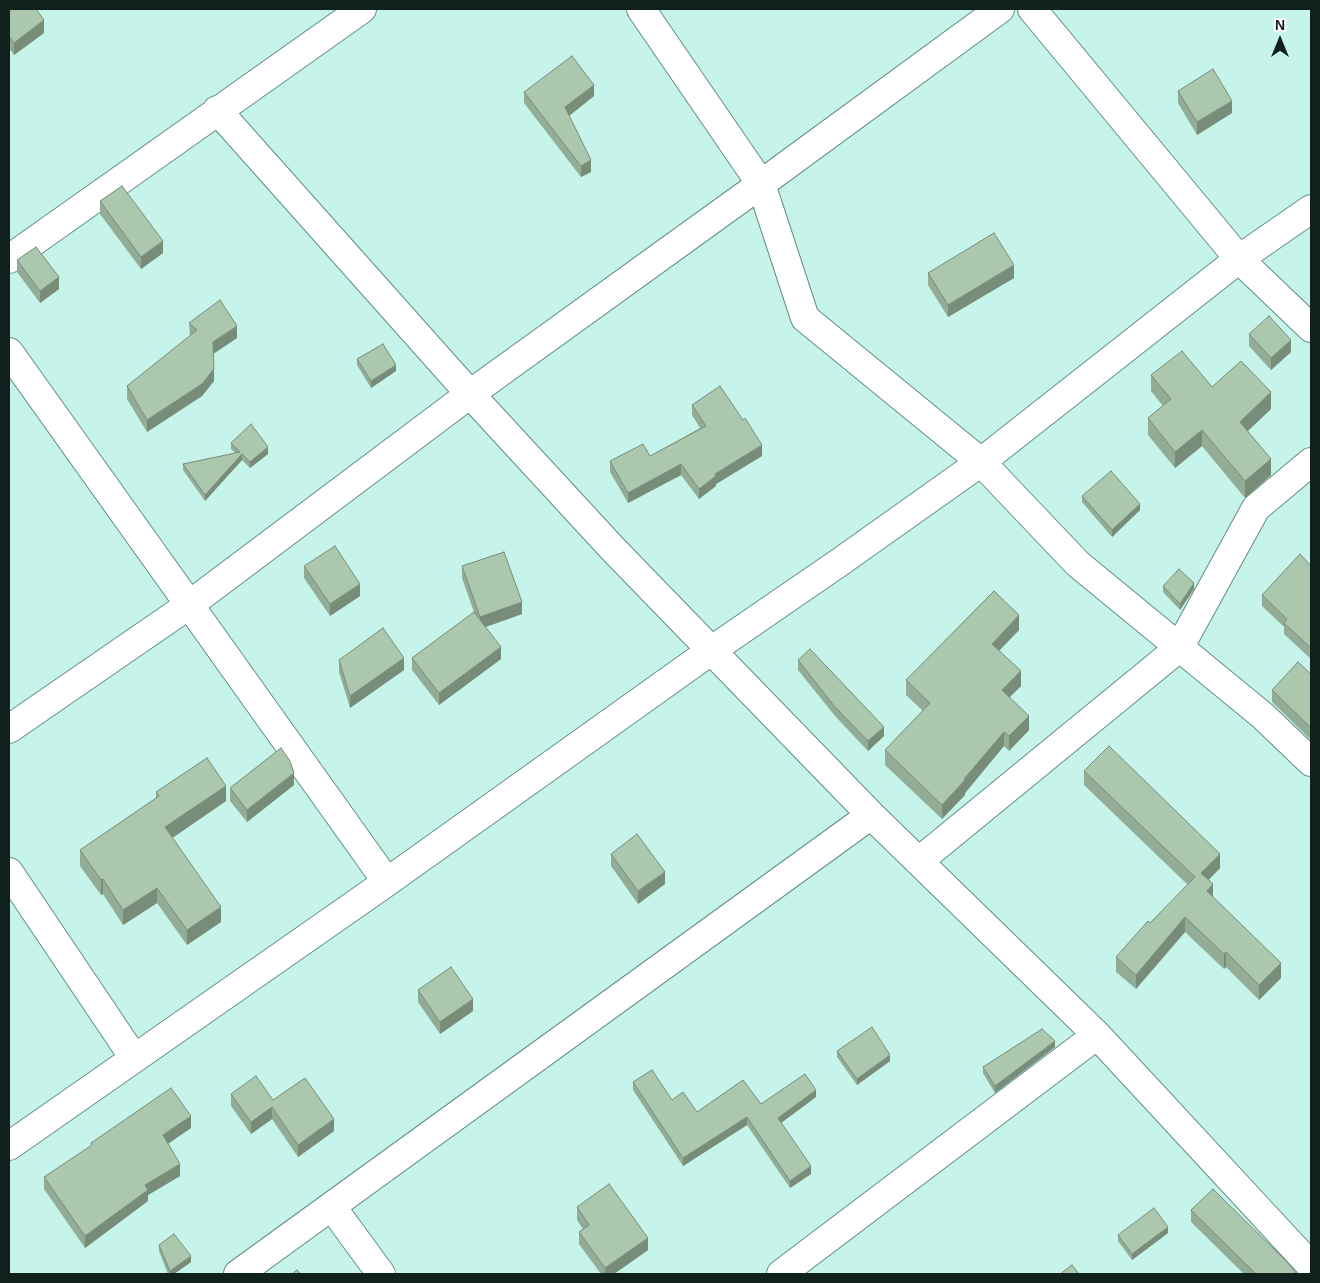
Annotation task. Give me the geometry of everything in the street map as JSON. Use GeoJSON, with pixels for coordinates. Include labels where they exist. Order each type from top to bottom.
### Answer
{"type":"FeatureCollection","features":[{"type":"Feature","properties":{"kind":"street"},"geometry":{"type":"LineString","coordinates":[[9,259],[362,9]]}},
{"type":"Feature","properties":{"kind":"street"},"geometry":{"type":"LineString","coordinates":[[641,9],[761,184],[805,318],[982,462],[1078,564],[1263,716],[1311,762]]}},
{"type":"Feature","properties":{"kind":"street"},"geometry":{"type":"LineString","coordinates":[[9,730],[189,605],[470,394],[1000,9]]}},
{"type":"Feature","properties":{"kind":"street"},"geometry":{"type":"LineString","coordinates":[[1032,9],[1239,259],[1311,328]]}},
{"type":"Feature","properties":{"kind":"street"},"geometry":{"type":"LineString","coordinates":[[217,110],[470,394],[612,548],[871,815],[1097,1035],[1311,1266]]}},
{"type":"Feature","properties":{"kind":"street"},"geometry":{"type":"LineString","coordinates":[[9,1146],[982,462],[1239,259],[1311,208]]}},
{"type":"Feature","properties":{"kind":"street"},"geometry":{"type":"LineString","coordinates":[[9,352],[387,882]]}},
{"type":"Feature","properties":{"kind":"street"},"geometry":{"type":"LineString","coordinates":[[919,861],[1179,648],[1256,508],[1311,462]]}},
{"type":"Feature","properties":{"kind":"street"},"geometry":{"type":"LineString","coordinates":[[238,1274],[871,815]]}},
{"type":"Feature","properties":{"kind":"street"},"geometry":{"type":"LineString","coordinates":[[9,872],[134,1058]]}},
{"type":"Feature","properties":{"kind":"street"},"geometry":{"type":"LineString","coordinates":[[781,1274],[1097,1035]]}},
{"type":"Feature","properties":{"kind":"street"},"geometry":{"type":"LineString","coordinates":[[332,1207],[381,1274]]}},
{"type":"Feature","properties":{"kind":"building"},"geometry":{"type":"Polygon","coordinates":[[[9,9],[36,9],[44,20],[14,43],[9,36],[9,9]]]}},
{"type":"Feature","properties":{"kind":"building"},"geometry":{"type":"Polygon","coordinates":[[[572,56],[594,85],[565,107],[591,160],[581,166],[524,92],[572,56]]]}},
{"type":"Feature","properties":{"kind":"building"},"geometry":{"type":"Polygon","coordinates":[[[1213,69],[1232,101],[1197,122],[1178,91],[1213,69]]]}},
{"type":"Feature","properties":{"kind":"building"},"geometry":{"type":"Polygon","coordinates":[[[122,186],[163,241],[141,257],[100,201],[122,186]]]}},
{"type":"Feature","properties":{"kind":"building"},"geometry":{"type":"Polygon","coordinates":[[[994,233],[1014,265],[948,305],[928,273],[994,233]]]}},
{"type":"Feature","properties":{"kind":"building"},"geometry":{"type":"Polygon","coordinates":[[[36,247],[59,277],[40,291],[17,260],[36,247]]]}},
{"type":"Feature","properties":{"kind":"building"},"geometry":{"type":"Polygon","coordinates":[[[220,300],[237,326],[213,342],[214,369],[202,384],[147,420],[127,386],[197,330],[189,323],[220,300]]]}},
{"type":"Feature","properties":{"kind":"building"},"geometry":{"type":"Polygon","coordinates":[[[1269,316],[1291,340],[1271,358],[1249,334],[1269,316]]]}},
{"type":"Feature","properties":{"kind":"building"},"geometry":{"type":"Polygon","coordinates":[[[383,344],[396,365],[371,381],[357,359],[383,344]]]}},
{"type":"Feature","properties":{"kind":"building"},"geometry":{"type":"Polygon","coordinates":[[[1182,351],[1212,387],[1241,361],[1271,392],[1240,422],[1271,459],[1245,481],[1202,430],[1175,452],[1148,418],[1171,399],[1151,375],[1182,351]]]}},
{"type":"Feature","properties":{"kind":"building"},"geometry":{"type":"Polygon","coordinates":[[[720,386],[743,420],[745,418],[762,445],[715,474],[716,476],[699,489],[681,464],[628,493],[610,461],[643,444],[650,456],[706,426],[692,405],[720,386]]]}},
{"type":"Feature","properties":{"kind":"building"},"geometry":{"type":"Polygon","coordinates":[[[251,424],[268,447],[250,462],[242,454],[205,495],[183,464],[240,452],[231,443],[251,424]]]}},
{"type":"Feature","properties":{"kind":"building"},"geometry":{"type":"Polygon","coordinates":[[[1111,471],[1140,504],[1112,530],[1082,496],[1111,471]]]}},
{"type":"Feature","properties":{"kind":"building"},"geometry":{"type":"Polygon","coordinates":[[[335,546],[360,584],[330,604],[304,566],[335,546]]]}},
{"type":"Feature","properties":{"kind":"building"},"geometry":{"type":"Polygon","coordinates":[[[504,552],[522,602],[480,617],[462,566],[504,552]]]}},
{"type":"Feature","properties":{"kind":"building"},"geometry":{"type":"Polygon","coordinates":[[[1300,554],[1311,566],[1311,648],[1284,623],[1287,619],[1262,595],[1300,554]]]}},
{"type":"Feature","properties":{"kind":"building"},"geometry":{"type":"Polygon","coordinates":[[[1179,569],[1194,583],[1180,604],[1163,586],[1179,569]]]}},
{"type":"Feature","properties":{"kind":"building"},"geometry":{"type":"Polygon","coordinates":[[[994,591],[1019,615],[992,644],[1021,671],[1002,690],[1029,716],[1009,736],[1004,732],[942,805],[885,750],[930,703],[906,680],[994,591]]]}},
{"type":"Feature","properties":{"kind":"building"},"geometry":{"type":"Polygon","coordinates":[[[474,612],[501,647],[439,693],[412,658],[474,612]]]}},
{"type":"Feature","properties":{"kind":"building"},"geometry":{"type":"Polygon","coordinates":[[[383,628],[404,658],[350,696],[339,660],[383,628]]]}},
{"type":"Feature","properties":{"kind":"building"},"geometry":{"type":"Polygon","coordinates":[[[810,649],[884,727],[868,741],[835,707],[798,660],[810,649]]]}},
{"type":"Feature","properties":{"kind":"building"},"geometry":{"type":"Polygon","coordinates":[[[1298,662],[1311,674],[1311,728],[1272,690],[1298,662]]]}},
{"type":"Feature","properties":{"kind":"building"},"geometry":{"type":"Polygon","coordinates":[[[1109,746],[1220,854],[1201,873],[1213,884],[1207,891],[1281,963],[1259,985],[1226,952],[1224,954],[1185,917],[1136,975],[1116,957],[1148,921],[1150,923],[1195,877],[1084,771],[1109,746]]]}},
{"type":"Feature","properties":{"kind":"building"},"geometry":{"type":"Polygon","coordinates":[[[281,748],[290,761],[294,773],[247,810],[230,788],[281,748]]]}},
{"type":"Feature","properties":{"kind":"building"},"geometry":{"type":"Polygon","coordinates":[[[207,758],[226,786],[165,827],[221,907],[187,930],[157,888],[123,910],[103,879],[101,880],[80,850],[159,796],[156,792],[207,758]]]}},
{"type":"Feature","properties":{"kind":"building"},"geometry":{"type":"Polygon","coordinates":[[[637,834],[665,872],[638,891],[611,854],[637,834]]]}},
{"type":"Feature","properties":{"kind":"building"},"geometry":{"type":"Polygon","coordinates":[[[451,967],[473,999],[440,1022],[418,990],[451,967]]]}},
{"type":"Feature","properties":{"kind":"building"},"geometry":{"type":"Polygon","coordinates":[[[872,1027],[890,1055],[857,1079],[837,1051],[872,1027]]]}},
{"type":"Feature","properties":{"kind":"building"},"geometry":{"type":"Polygon","coordinates":[[[1042,1029],[1055,1041],[995,1086],[983,1067],[1042,1029]]]}},
{"type":"Feature","properties":{"kind":"building"},"geometry":{"type":"Polygon","coordinates":[[[652,1070],[672,1100],[683,1092],[697,1112],[743,1080],[761,1104],[805,1074],[816,1090],[778,1118],[811,1166],[790,1181],[747,1117],[683,1158],[633,1082],[652,1070]]]}},
{"type":"Feature","properties":{"kind":"building"},"geometry":{"type":"Polygon","coordinates":[[[256,1076],[273,1100],[305,1078],[334,1119],[298,1145],[272,1107],[251,1122],[231,1094],[256,1076]]]}},
{"type":"Feature","properties":{"kind":"building"},"geometry":{"type":"Polygon","coordinates":[[[171,1088],[191,1116],[163,1135],[180,1164],[145,1185],[148,1190],[85,1236],[44,1177],[171,1088]]]}},
{"type":"Feature","properties":{"kind":"building"},"geometry":{"type":"Polygon","coordinates":[[[609,1184],[648,1238],[605,1268],[579,1232],[589,1225],[577,1207],[609,1184]]]}},
{"type":"Feature","properties":{"kind":"building"},"geometry":{"type":"Polygon","coordinates":[[[1213,1189],[1297,1274],[1256,1274],[1191,1210],[1213,1189]]]}},
{"type":"Feature","properties":{"kind":"building"},"geometry":{"type":"Polygon","coordinates":[[[1154,1208],[1168,1227],[1132,1254],[1118,1235],[1154,1208]]]}},
{"type":"Feature","properties":{"kind":"building"},"geometry":{"type":"Polygon","coordinates":[[[174,1234],[191,1256],[170,1271],[159,1245],[174,1234]]]}},
{"type":"Feature","properties":{"kind":"building"},"geometry":{"type":"Polygon","coordinates":[[[1072,1265],[1079,1274],[1060,1274],[1072,1265]]]}},
{"type":"Feature","properties":{"kind":"building"},"geometry":{"type":"Polygon","coordinates":[[[297,1270],[301,1274],[292,1274],[297,1270]]]}}]}
